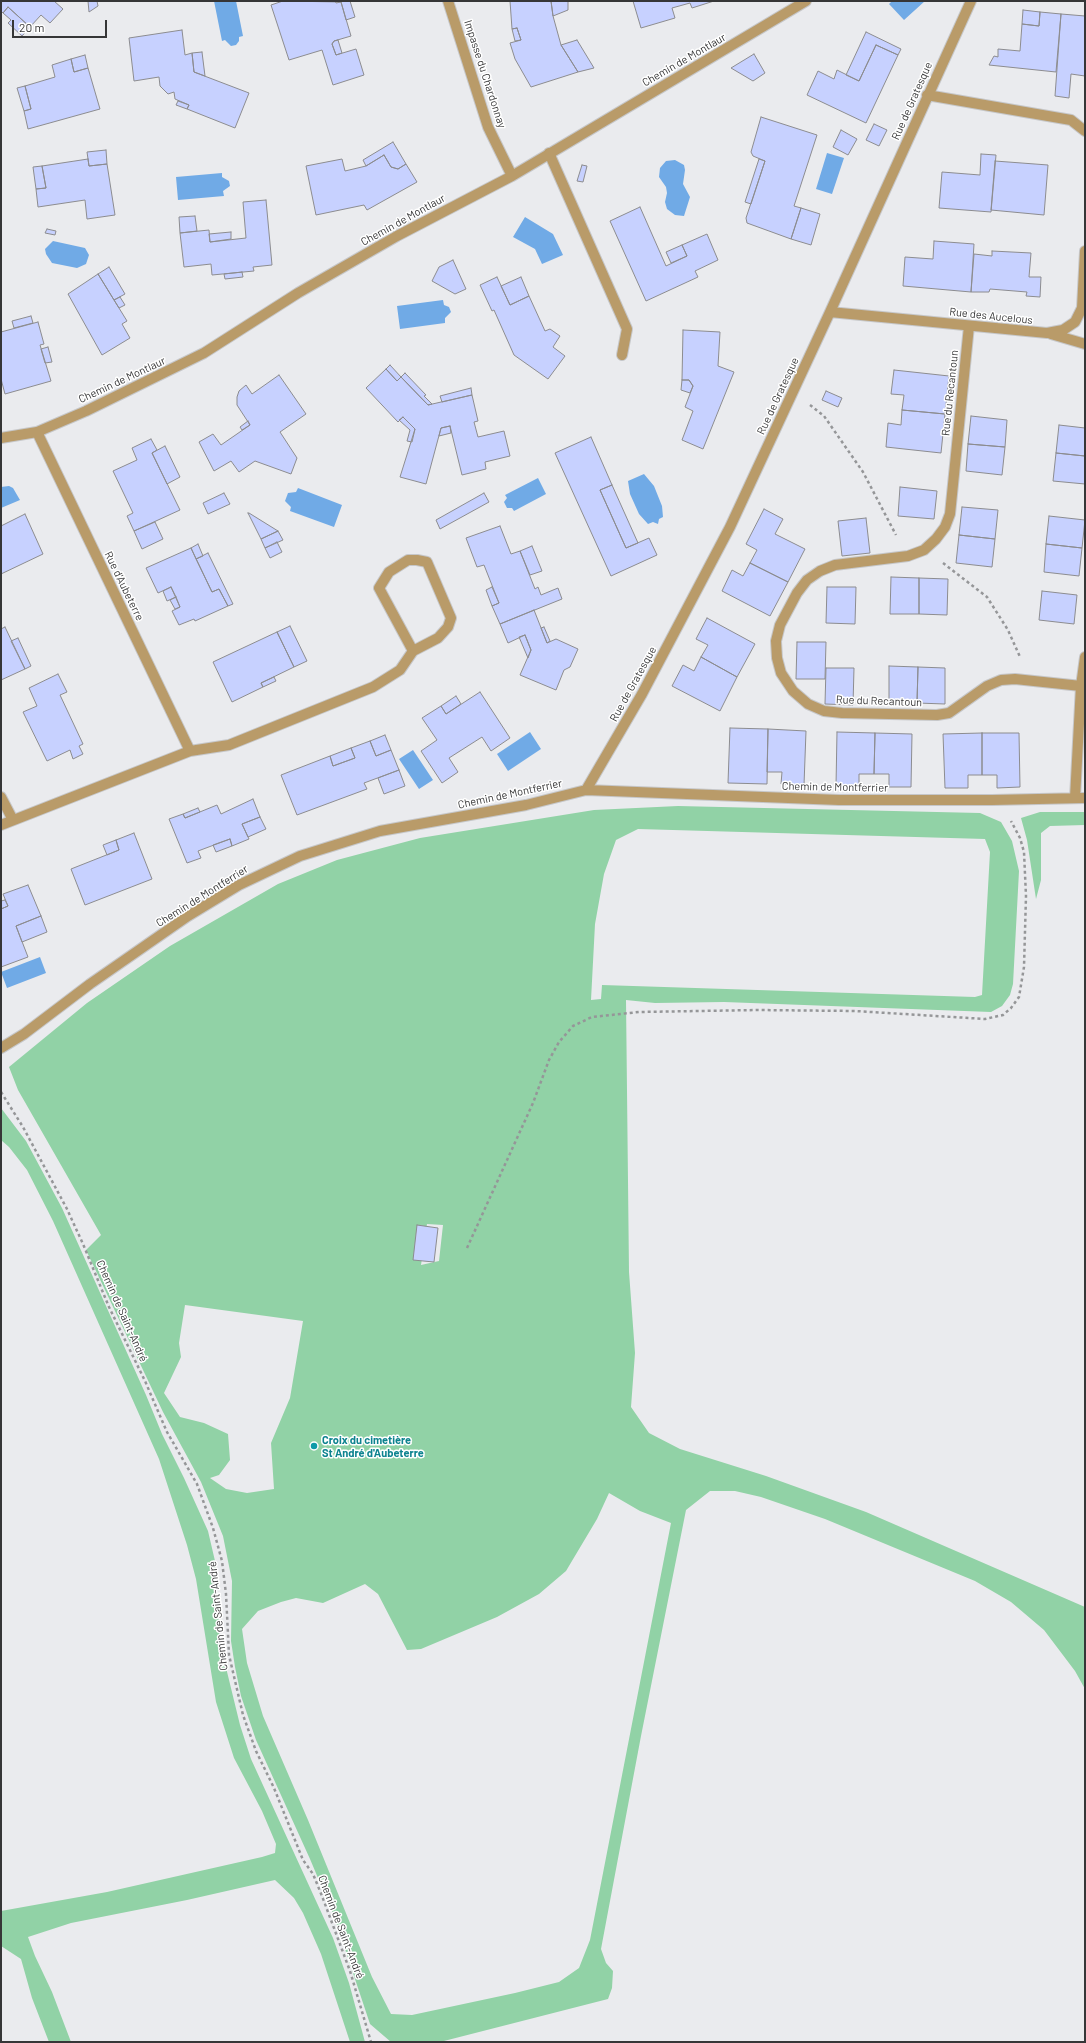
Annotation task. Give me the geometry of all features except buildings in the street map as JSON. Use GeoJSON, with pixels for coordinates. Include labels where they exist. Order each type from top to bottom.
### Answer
{"type":"FeatureCollection","features":[{"type":"Feature","properties":{"kind":"street","name":"Impasse du Chardonnay"},"geometry":{"type":"LineString","coordinates":[[448,1],[488,127],[512,176]]}},
{"type":"Feature","properties":{"kind":"street","name":"Chemin de Montlaur"},"geometry":{"type":"LineString","coordinates":[[1,438],[37,432],[144,384],[204,353],[298,293],[397,236],[512,176],[806,1]]}},
{"type":"Feature","properties":{"kind":"street","name":"Rue de Gratesque"},"geometry":{"type":"LineString","coordinates":[[586,790],[642,694],[730,527],[830,312],[927,95],[971,1]]}},
{"type":"Feature","properties":{"kind":"street"},"geometry":{"type":"LineString","coordinates":[[927,95],[1058,117],[1071,120],[1085,131]]}},
{"type":"Feature","properties":{"kind":"street"},"geometry":{"type":"LineString","coordinates":[[549,153],[627,329],[622,355]]}},
{"type":"Feature","properties":{"kind":"street","name":"Rue des Aucelous"},"geometry":{"type":"LineString","coordinates":[[830,312],[1047,333],[1063,330],[1075,322],[1082,308],[1085,250]]}},
{"type":"Feature","properties":{"kind":"street","name":"Rue du Recantoun"},"geometry":{"type":"LineString","coordinates":[[969,326],[950,514],[945,527],[936,539],[928,546],[908,556],[835,565],[820,571],[807,580],[797,593],[780,625],[776,641],[777,658],[781,674],[793,691],[808,704],[824,711],[842,713],[937,715],[949,713],[987,686],[1001,680],[1015,679],[1081,686]]}},
{"type":"Feature","properties":{"kind":"street"},"geometry":{"type":"LineString","coordinates":[[1047,333],[1085,344]]}},
{"type":"Feature","properties":{"kind":"street","name":"Rue d'Aubeterre"},"geometry":{"type":"LineString","coordinates":[[37,432],[190,751]]}},
{"type":"Feature","properties":{"kind":"street"},"geometry":{"type":"LineString","coordinates":[[1,825],[190,751],[229,745],[372,687],[400,670],[413,651],[438,638],[448,627],[451,618],[427,562],[408,560],[389,572],[380,588],[413,651]]}},
{"type":"Feature","properties":{"kind":"street"},"geometry":{"type":"LineString","coordinates":[[1080,798],[1081,686],[1085,657]]}},
{"type":"Feature","properties":{"kind":"street","name":"Chemin de Montferrier"},"geometry":{"type":"LineString","coordinates":[[1,1048],[24,1034],[90,984],[188,916],[239,885],[300,856],[380,831],[526,805],[586,790],[831,800],[992,800],[1080,798]]}},
{"type":"Feature","properties":{"kind":"street"},"geometry":{"type":"LineString","coordinates":[[1,797],[13,820]]}},
{"type":"Feature","properties":{"kind":"path"},"geometry":{"type":"LineString","coordinates":[[467,1248],[533,1103],[549,1060],[559,1042],[573,1026],[592,1017],[639,1012],[758,1010],[856,1011],[985,1019],[1003,1015],[1011,1008],[1019,997],[1022,986],[1026,896],[1024,852],[1020,838],[1013,823],[992,800]]}},
{"type":"Feature","properties":{"kind":"path","name":"Chemin de Saint-André"},"geometry":{"type":"LineString","coordinates":[[1,1092],[22,1127],[66,1209],[83,1244],[109,1307],[145,1381],[167,1432],[197,1484],[213,1528],[222,1561],[226,1594],[229,1655],[243,1715],[256,1751],[274,1788],[304,1860],[313,1874],[322,1896],[350,1971],[371,2042]]}},
{"type":"Feature","properties":{"kind":"green space"},"geometry":{"type":"Polygon","coordinates":[[[678,806],[980,813],[1001,822],[1012,841],[1019,871],[1013,984],[1010,995],[1002,1006],[991,1012],[724,1002],[655,1003],[626,1000],[629,1272],[635,1353],[631,1407],[649,1433],[680,1449],[766,1476],[866,1512],[1085,1607],[1085,1689],[1075,1671],[1044,1630],[1011,1602],[975,1581],[825,1519],[761,1497],[735,1491],[710,1491],[686,1510],[641,1736],[601,1949],[606,1963],[613,1971],[612,1988],[608,1999],[440,2042],[391,2042],[370,2024],[334,1916],[256,1740],[241,1696],[231,1641],[232,1581],[223,1536],[201,1482],[163,1412],[86,1250],[101,1235],[18,1090],[9,1067],[87,1003],[170,946],[278,884],[337,860],[420,838],[594,810],[678,806]],[[638,829],[616,840],[604,874],[595,924],[591,1000],[601,999],[602,985],[975,997],[982,995],[990,852],[985,839],[638,829]],[[427,1224],[421,1265],[439,1261],[443,1225],[427,1224]],[[185,1305],[179,1343],[181,1357],[164,1393],[180,1417],[204,1423],[228,1434],[230,1460],[219,1475],[210,1478],[226,1489],[247,1493],[274,1489],[271,1443],[290,1398],[303,1321],[185,1305]],[[609,1493],[597,1519],[566,1571],[539,1594],[497,1617],[421,1649],[407,1650],[378,1594],[365,1584],[323,1603],[296,1598],[281,1602],[258,1611],[242,1629],[247,1663],[263,1716],[308,1820],[372,1977],[391,2014],[412,2015],[515,1993],[559,1982],[579,1968],[590,1940],[671,1523],[640,1511],[609,1493]]]}},
{"type":"Feature","properties":{"kind":"green space"},"geometry":{"type":"Polygon","coordinates":[[[1040,812],[1085,812],[1085,825],[1050,826],[1041,833],[1041,880],[1036,899],[1027,840],[1021,818],[1040,812]]]}},
{"type":"Feature","properties":{"kind":"green space"},"geometry":{"type":"Polygon","coordinates":[[[1,1108],[26,1141],[62,1208],[162,1434],[208,1531],[215,1561],[220,1643],[240,1725],[251,1759],[333,1938],[349,1983],[365,2042],[350,2042],[321,1954],[303,1913],[294,1898],[275,1880],[187,1900],[71,1923],[28,1937],[52,1992],[71,2042],[49,2042],[32,1998],[21,1959],[1,1946],[1,1911],[107,1892],[262,1857],[275,1853],[276,1844],[262,1811],[234,1758],[216,1702],[196,1579],[187,1545],[159,1459],[53,1221],[27,1170],[9,1147],[1,1140],[1,1108]]]}},
{"type":"Feature","properties":{"kind":"water"},"geometry":{"type":"Polygon","coordinates":[[[214,1],[236,1],[243,36],[239,37],[239,41],[236,45],[231,46],[225,40],[222,41],[214,1]]]}},
{"type":"Feature","properties":{"kind":"water"},"geometry":{"type":"Polygon","coordinates":[[[892,1],[925,1],[904,20],[889,4],[892,1]]]}},
{"type":"Feature","properties":{"kind":"water"},"geometry":{"type":"Polygon","coordinates":[[[827,153],[844,158],[832,194],[816,189],[827,153]]]}},
{"type":"Feature","properties":{"kind":"water"},"geometry":{"type":"Polygon","coordinates":[[[675,160],[684,165],[685,170],[683,184],[690,197],[684,216],[675,215],[667,209],[665,202],[667,193],[666,187],[659,177],[660,168],[666,161],[675,160]]]}},
{"type":"Feature","properties":{"kind":"water"},"geometry":{"type":"Polygon","coordinates":[[[222,173],[222,177],[229,181],[230,186],[223,191],[224,196],[178,200],[176,177],[222,173]]]}},
{"type":"Feature","properties":{"kind":"water"},"geometry":{"type":"Polygon","coordinates":[[[525,217],[553,234],[563,255],[542,264],[535,249],[513,237],[525,217]]]}},
{"type":"Feature","properties":{"kind":"water"},"geometry":{"type":"Polygon","coordinates":[[[53,241],[85,248],[89,255],[86,264],[77,268],[52,263],[46,254],[45,249],[53,241]]]}},
{"type":"Feature","properties":{"kind":"water"},"geometry":{"type":"Polygon","coordinates":[[[443,300],[444,305],[449,307],[451,312],[445,318],[445,323],[400,329],[397,306],[443,300]]]}},
{"type":"Feature","properties":{"kind":"water"},"geometry":{"type":"Polygon","coordinates":[[[644,474],[654,486],[662,506],[663,517],[659,519],[658,524],[653,522],[648,524],[639,514],[630,494],[628,481],[644,474]]]}},
{"type":"Feature","properties":{"kind":"water"},"geometry":{"type":"Polygon","coordinates":[[[538,478],[546,494],[514,511],[512,508],[507,508],[504,502],[507,498],[505,495],[538,478]]]}},
{"type":"Feature","properties":{"kind":"water"},"geometry":{"type":"Polygon","coordinates":[[[9,486],[13,488],[20,500],[1,508],[1,487],[9,486]]]}},
{"type":"Feature","properties":{"kind":"water"},"geometry":{"type":"Polygon","coordinates":[[[298,488],[342,505],[334,527],[290,511],[291,507],[285,501],[288,493],[296,492],[298,488]]]}},
{"type":"Feature","properties":{"kind":"water"},"geometry":{"type":"Polygon","coordinates":[[[530,732],[541,749],[508,771],[497,754],[530,732]]]}},
{"type":"Feature","properties":{"kind":"water"},"geometry":{"type":"Polygon","coordinates":[[[413,750],[433,780],[419,789],[399,759],[413,750]]]}},
{"type":"Feature","properties":{"kind":"water"},"geometry":{"type":"Polygon","coordinates":[[[40,957],[46,973],[7,988],[1,972],[40,957]]]}},
{"type":"Feature","properties":{"kind":"place","name":"Croix du cimetière St André d'Aubeterre"},"geometry":{"type":"Point","coordinates":[314,1446]}}]}
